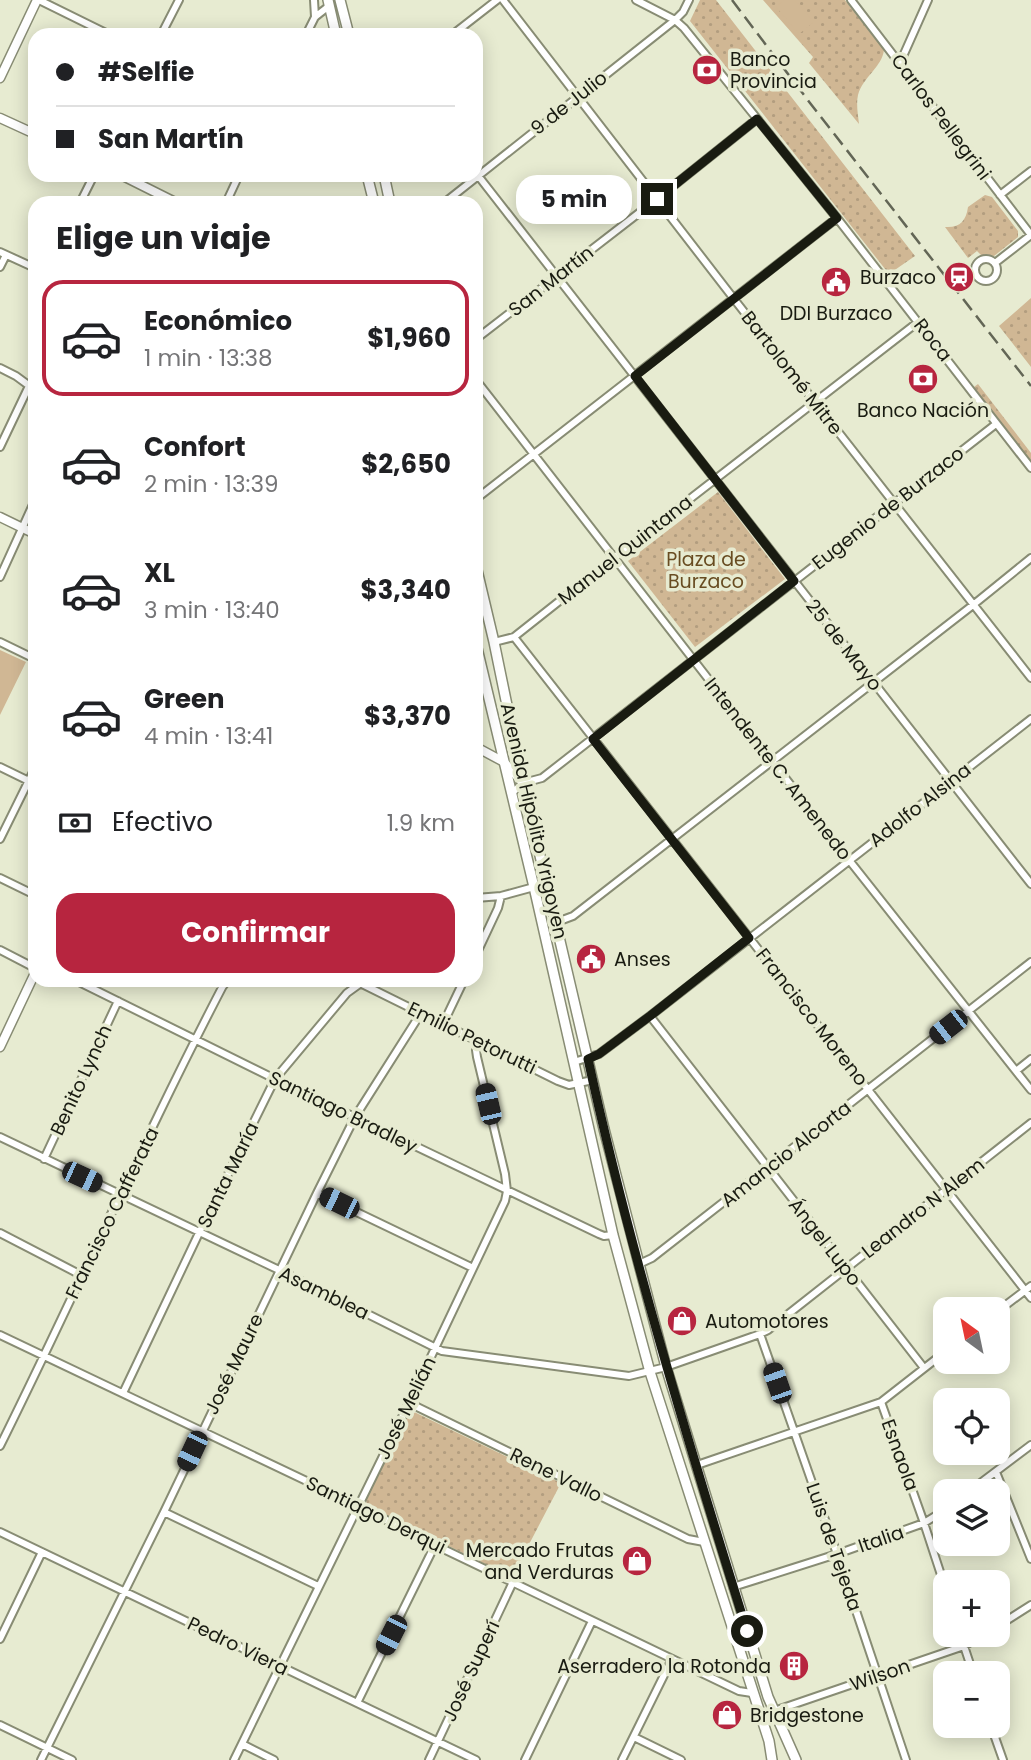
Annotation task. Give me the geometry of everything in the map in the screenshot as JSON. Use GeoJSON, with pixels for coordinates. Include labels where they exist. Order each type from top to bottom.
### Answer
{"type":"FeatureCollection","features":[{"type":"Feature","properties":{"kind":"main road"},"geometry":{"type":"LineString","coordinates":[[340,0],[347,28]]}},
{"type":"Feature","properties":{"kind":"main road"},"geometry":{"type":"LineString","coordinates":[[328,3],[334,28]]}},
{"type":"Feature","properties":{"kind":"main road","name":"Avenida Hipólito Yrigoyen"},"geometry":{"type":"LineString","coordinates":[[483,596],[523,783],[588,1059],[666,1367],[774,1711],[796,1760]]}},
{"type":"Feature","properties":{"kind":"main road","name":"Avenida Hipólito Yrigoyen"},"geometry":{"type":"LineString","coordinates":[[483,674],[613,1235],[650,1372],[769,1741],[772,1760]]}},
{"type":"Feature","properties":{"kind":"street"},"geometry":{"type":"LineString","coordinates":[[0,78],[38,0],[96,28]]}},
{"type":"Feature","properties":{"kind":"street"},"geometry":{"type":"LineString","coordinates":[[165,28],[179,0]]}},
{"type":"Feature","properties":{"kind":"street"},"geometry":{"type":"LineString","coordinates":[[314,0],[315,17]]}},
{"type":"Feature","properties":{"kind":"street"},"geometry":{"type":"LineString","coordinates":[[461,28],[497,0]]}},
{"type":"Feature","properties":{"kind":"street","name":"Bartolomé Mitre"},"geometry":{"type":"LineString","coordinates":[[503,0],[1031,678]]}},
{"type":"Feature","properties":{"kind":"street","name":"Roca"},"geometry":{"type":"LineString","coordinates":[[636,0],[675,20],[684,28],[837,218],[1031,468]]}},
{"type":"Feature","properties":{"kind":"street","name":"9 de Julio"},"geometry":{"type":"LineString","coordinates":[[483,169],[675,20],[689,0]]}},
{"type":"Feature","properties":{"kind":"street","name":"Carlos Pellegrini"},"geometry":{"type":"LineString","coordinates":[[851,0],[1031,235]]}},
{"type":"Feature","properties":{"kind":"street"},"geometry":{"type":"LineString","coordinates":[[900,63],[928,0]]}},
{"type":"Feature","properties":{"kind":"street"},"geometry":{"type":"LineString","coordinates":[[310,28],[315,17],[328,3]]}},
{"type":"Feature","properties":{"kind":"street"},"geometry":{"type":"LineString","coordinates":[[0,118],[28,131]]}},
{"type":"Feature","properties":{"kind":"street","name":"San Martín"},"geometry":{"type":"LineString","coordinates":[[483,334],[757,119]]}},
{"type":"Feature","properties":{"kind":"street"},"geometry":{"type":"LineString","coordinates":[[1000,195],[1031,171]]}},
{"type":"Feature","properties":{"kind":"street"},"geometry":{"type":"LineString","coordinates":[[135,182],[163,196]]}},
{"type":"Feature","properties":{"kind":"street","name":"9 de Julio"},"geometry":{"type":"LineString","coordinates":[[452,196],[468,182]]}},
{"type":"Feature","properties":{"kind":"street","name":"25 de Mayo"},"geometry":{"type":"LineString","coordinates":[[483,182],[1031,884]]}},
{"type":"Feature","properties":{"kind":"street"},"geometry":{"type":"LineString","coordinates":[[483,494],[837,218]]}},
{"type":"Feature","properties":{"kind":"street"},"geometry":{"type":"LineString","coordinates":[[995,263],[1031,235]]}},
{"type":"Feature","properties":{"kind":"street"},"geometry":{"type":"LineString","coordinates":[[0,268],[3,253],[28,265]]}},
{"type":"Feature","properties":{"kind":"street","name":"Manuel Quintana"},"geometry":{"type":"LineString","coordinates":[[494,642],[514,637],[918,322]]}},
{"type":"Feature","properties":{"kind":"street"},"geometry":{"type":"LineString","coordinates":[[0,368],[28,385]]}},
{"type":"Feature","properties":{"kind":"street","name":"Intendente C. Amenedo"},"geometry":{"type":"LineString","coordinates":[[483,389],[1031,1090]]}},
{"type":"Feature","properties":{"kind":"street"},"geometry":{"type":"LineString","coordinates":[[0,447],[28,395]]}},
{"type":"Feature","properties":{"kind":"street","name":"Eugenio de Burzaco"},"geometry":{"type":"LineString","coordinates":[[512,793],[523,783],[542,778],[996,424]]}},
{"type":"Feature","properties":{"kind":"street"},"geometry":{"type":"LineString","coordinates":[[0,576],[28,514]]}},
{"type":"Feature","properties":{"kind":"street"},"geometry":{"type":"LineString","coordinates":[[0,517],[28,530]]}},
{"type":"Feature","properties":{"kind":"street"},"geometry":{"type":"LineString","coordinates":[[557,922],[573,916],[1031,558]]}},
{"type":"Feature","properties":{"kind":"street","name":"Francisco Moreno"},"geometry":{"type":"LineString","coordinates":[[514,637],[947,1191],[1028,1288],[1031,1298]]}},
{"type":"Feature","properties":{"kind":"street"},"geometry":{"type":"LineString","coordinates":[[0,642],[28,656]]}},
{"type":"Feature","properties":{"kind":"street","name":"Adolfo Alsina"},"geometry":{"type":"LineString","coordinates":[[574,1062],[599,1054],[650,1016],[1031,719]]}},
{"type":"Feature","properties":{"kind":"street"},"geometry":{"type":"LineString","coordinates":[[483,751],[504,762],[523,783]]}},
{"type":"Feature","properties":{"kind":"street"},"geometry":{"type":"LineString","coordinates":[[0,767],[28,781]]}},
{"type":"Feature","properties":{"kind":"street"},"geometry":{"type":"LineString","coordinates":[[0,839],[28,790]]}},
{"type":"Feature","properties":{"kind":"street"},"geometry":{"type":"LineString","coordinates":[[0,878],[28,892]]}},
{"type":"Feature","properties":{"kind":"street"},"geometry":{"type":"LineString","coordinates":[[483,897],[501,896],[534,887]]}},
{"type":"Feature","properties":{"kind":"street"},"geometry":{"type":"LineString","coordinates":[[483,940],[501,896]]}},
{"type":"Feature","properties":{"kind":"street"},"geometry":{"type":"LineString","coordinates":[[0,950],[28,964]]}},
{"type":"Feature","properties":{"kind":"street","name":"Amancio Alcorta"},"geometry":{"type":"LineString","coordinates":[[639,1265],[652,1258],[1031,962]]}},
{"type":"Feature","properties":{"kind":"street"},"geometry":{"type":"LineString","coordinates":[[0,1047],[29,987]]}},
{"type":"Feature","properties":{"kind":"street","name":"Santiago Bradley"},"geometry":{"type":"LineString","coordinates":[[89,987],[507,1191],[598,1234],[613,1235]]}},
{"type":"Feature","properties":{"kind":"street","name":"Francisco Cafferata"},"geometry":{"type":"LineString","coordinates":[[0,1446],[3,1433],[44,1356],[120,1194],[223,987]]}},
{"type":"Feature","properties":{"kind":"street","name":"Santa María"},"geometry":{"type":"LineString","coordinates":[[123,1393],[275,1079],[353,987]]}},
{"type":"Feature","properties":{"kind":"street","name":"Emilio Petorutti"},"geometry":{"type":"LineString","coordinates":[[371,987],[558,1081],[569,1085],[578,1084]]}},
{"type":"Feature","properties":{"kind":"street"},"geometry":{"type":"LineString","coordinates":[[443,1024],[461,987]]}},
{"type":"Feature","properties":{"kind":"street","name":"Benito Lynch"},"geometry":{"type":"LineString","coordinates":[[44,1159],[118,1001]]}},
{"type":"Feature","properties":{"kind":"street","name":"José Maure"},"geometry":{"type":"LineString","coordinates":[[41,1760],[355,1117],[421,1013]]}},
{"type":"Feature","properties":{"kind":"street","name":"Ángel Lupo"},"geometry":{"type":"LineString","coordinates":[[650,1016],[924,1368]]}},
{"type":"Feature","properties":{"kind":"street"},"geometry":{"type":"LineString","coordinates":[[480,1042],[476,1050],[477,1057],[507,1191]]}},
{"type":"Feature","properties":{"kind":"street"},"geometry":{"type":"LineString","coordinates":[[1016,1071],[1031,1059]]}},
{"type":"Feature","properties":{"kind":"street"},"geometry":{"type":"LineString","coordinates":[[578,1084],[593,1080]]}},
{"type":"Feature","properties":{"kind":"street","name":"Leandro N Alem"},"geometry":{"type":"LineString","coordinates":[[666,1367],[768,1330],[1031,1123]]}},
{"type":"Feature","properties":{"kind":"street","name":"Asamblea"},"geometry":{"type":"LineString","coordinates":[[0,1137],[435,1348],[455,1354],[629,1376],[666,1367]]}},
{"type":"Feature","properties":{"kind":"street","name":"José Melián"},"geometry":{"type":"LineString","coordinates":[[234,1760],[409,1403],[505,1201],[507,1191]]}},
{"type":"Feature","properties":{"kind":"street"},"geometry":{"type":"LineString","coordinates":[[317,1192],[473,1268]]}},
{"type":"Feature","properties":{"kind":"street"},"geometry":{"type":"LineString","coordinates":[[0,1233],[81,1275]]}},
{"type":"Feature","properties":{"kind":"street"},"geometry":{"type":"LineString","coordinates":[[1010,1302],[1028,1288]]}},
{"type":"Feature","properties":{"kind":"street","name":"Luis de Tejeda"},"geometry":{"type":"LineString","coordinates":[[760,1334],[906,1760]]}},
{"type":"Feature","properties":{"kind":"street","name":"Santiago Derqui"},"geometry":{"type":"LineString","coordinates":[[0,1335],[739,1691],[752,1693]]}},
{"type":"Feature","properties":{"kind":"street"},"geometry":{"type":"LineString","coordinates":[[697,1465],[881,1402],[933,1361]]}},
{"type":"Feature","properties":{"kind":"street","name":"Esnaola"},"geometry":{"type":"LineString","coordinates":[[881,1402],[940,1570]]}},
{"type":"Feature","properties":{"kind":"street","name":"Rene Vallo"},"geometry":{"type":"LineString","coordinates":[[409,1403],[688,1539],[704,1542]]}},
{"type":"Feature","properties":{"kind":"street"},"geometry":{"type":"LineString","coordinates":[[987,1479],[1031,1445]]}},
{"type":"Feature","properties":{"kind":"street"},"geometry":{"type":"LineString","coordinates":[[996,1472],[1031,1559]]}},
{"type":"Feature","properties":{"kind":"street"},"geometry":{"type":"LineString","coordinates":[[164,1512],[318,1586]]}},
{"type":"Feature","properties":{"kind":"street","name":"Italia"},"geometry":{"type":"LineString","coordinates":[[733,1587],[837,1554],[933,1518]]}},
{"type":"Feature","properties":{"kind":"street","name":"Pedro Viera"},"geometry":{"type":"LineString","coordinates":[[0,1532],[476,1760]]}},
{"type":"Feature","properties":{"kind":"street"},"geometry":{"type":"LineString","coordinates":[[357,1703],[435,1545]]}},
{"type":"Feature","properties":{"kind":"street"},"geometry":{"type":"LineString","coordinates":[[0,1639],[42,1552]]}},
{"type":"Feature","properties":{"kind":"street","name":"José Superí"},"geometry":{"type":"LineString","coordinates":[[429,1760],[513,1582]]}},
{"type":"Feature","properties":{"kind":"street"},"geometry":{"type":"LineString","coordinates":[[1010,1618],[1031,1605]]}},
{"type":"Feature","properties":{"kind":"street"},"geometry":{"type":"LineString","coordinates":[[526,1760],[592,1621]]}},
{"type":"Feature","properties":{"kind":"street","name":"Wilson"},"geometry":{"type":"LineString","coordinates":[[774,1711],[961,1647]]}},
{"type":"Feature","properties":{"kind":"street"},"geometry":{"type":"LineString","coordinates":[[622,1760],[672,1659]]}},
{"type":"Feature","properties":{"kind":"street"},"geometry":{"type":"LineString","coordinates":[[0,1725],[72,1760]]}},
{"type":"Feature","properties":{"kind":"street"},"geometry":{"type":"LineString","coordinates":[[634,1737],[681,1760]]}},
{"type":"Feature","properties":{"kind":"street"},"geometry":{"type":"LineString","coordinates":[[995,1738],[1003,1760]]}},
{"type":"Feature","properties":{"kind":"street"},"geometry":{"type":"LineString","coordinates":[[242,1744],[274,1760]]}},
{"type":"Feature","properties":{"kind":"green space"},"geometry":{"type":"Polygon","coordinates":[[[700,0],[716,0],[915,256],[889,274],[690,21],[700,0]]]}},
{"type":"Feature","properties":{"kind":"green space"},"geometry":{"type":"Polygon","coordinates":[[[763,0],[845,0],[884,50],[880,62],[860,89],[857,106],[859,124],[809,63],[813,57],[763,0]]]}},
{"type":"Feature","properties":{"kind":"green space"},"geometry":{"type":"Polygon","coordinates":[[[784,0],[795,0],[814,22],[799,34],[776,7],[784,0]]]}},
{"type":"Feature","properties":{"kind":"green space"},"geometry":{"type":"Polygon","coordinates":[[[985,195],[992,197],[1018,231],[1018,237],[994,256],[981,255],[977,251],[968,258],[945,227],[961,223],[968,207],[985,195]]]}},
{"type":"Feature","properties":{"kind":"green space"},"geometry":{"type":"Polygon","coordinates":[[[1031,298],[1031,367],[999,326],[1031,298]]]}},
{"type":"Feature","properties":{"kind":"green space"},"geometry":{"type":"Polygon","coordinates":[[[978,384],[1031,453],[1031,463],[974,387],[978,384]]]}},
{"type":"Feature","properties":{"kind":"green space","name":"Plaza de Burzaco"},"geometry":{"type":"Polygon","coordinates":[[[718,492],[785,579],[695,647],[628,561],[718,492]]]}},
{"type":"Feature","properties":{"kind":"green space"},"geometry":{"type":"Polygon","coordinates":[[[0,650],[26,662],[0,715],[0,650]]]}},
{"type":"Feature","properties":{"kind":"green space"},"geometry":{"type":"Polygon","coordinates":[[[410,1410],[561,1483],[512,1577],[367,1506],[366,1500],[410,1410]]]}},
{"type":"Feature","properties":{"kind":"railway"},"geometry":{"type":"LineString","coordinates":[[732,0],[1031,386]]}},
{"type":"Feature","properties":{"kind":"place","name":"Banco Provincia"},"geometry":{"type":"Point","coordinates":[707,70]}},
{"type":"Feature","properties":{"kind":"place","name":"Burzaco"},"geometry":{"type":"Point","coordinates":[959,277]}},
{"type":"Feature","properties":{"kind":"place","name":"DDI Burzaco"},"geometry":{"type":"Point","coordinates":[836,282]}},
{"type":"Feature","properties":{"kind":"place","name":"Banco Nación"},"geometry":{"type":"Point","coordinates":[923,379]}},
{"type":"Feature","properties":{"kind":"place","name":"Anses"},"geometry":{"type":"Point","coordinates":[591,959]}},
{"type":"Feature","properties":{"kind":"place","name":"Automotores"},"geometry":{"type":"Point","coordinates":[682,1321]}},
{"type":"Feature","properties":{"kind":"place","name":"Mercado Frutas and Verduras"},"geometry":{"type":"Point","coordinates":[637,1561]}},
{"type":"Feature","properties":{"kind":"place","name":"Aserradero la Rotonda"},"geometry":{"type":"Point","coordinates":[794,1666]}},
{"type":"Feature","properties":{"kind":"place","name":"Bridgestone"},"geometry":{"type":"Point","coordinates":[727,1715]}},
{"type":"Feature","properties":{"kind":"route"},"geometry":{"type":"LineString","coordinates":[[657,199],[757,119],[837,218],[635,376],[794,581],[593,739],[749,938],[650,1016],[599,1054],[588,1059],[666,1367],[747,1631]]}}]}
